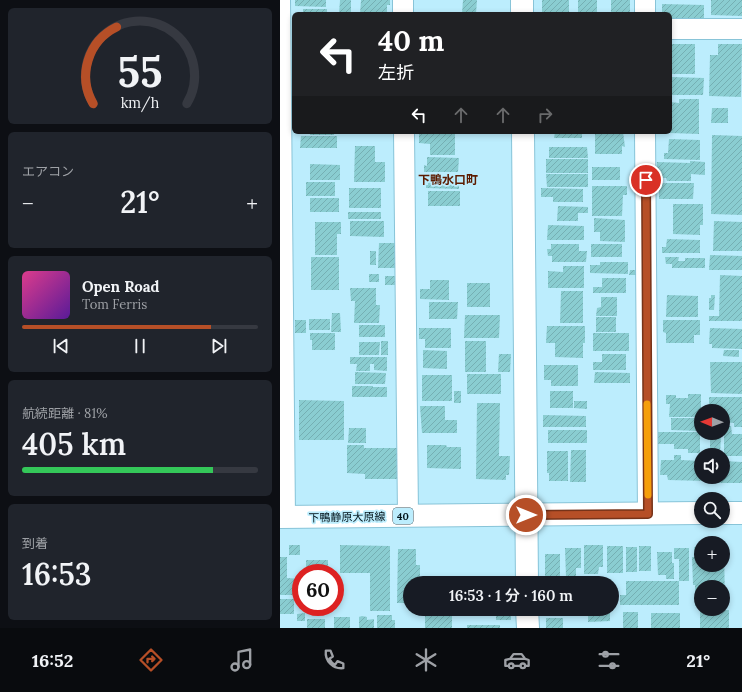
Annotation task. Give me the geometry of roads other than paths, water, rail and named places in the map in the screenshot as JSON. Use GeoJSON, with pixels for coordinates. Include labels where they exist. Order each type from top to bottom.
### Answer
{"type":"FeatureCollection","features":[{"type":"Feature","properties":{"kind":"street"},"geometry":{"type":"LineString","coordinates":[[280,0],[283,517]]}},
{"type":"Feature","properties":{"kind":"street"},"geometry":{"type":"LineString","coordinates":[[403,0],[403,12]]}},
{"type":"Feature","properties":{"kind":"street"},"geometry":{"type":"LineString","coordinates":[[522,0],[522,12]]}},
{"type":"Feature","properties":{"kind":"street"},"geometry":{"type":"LineString","coordinates":[[645,0],[645,12]]}},
{"type":"Feature","properties":{"kind":"street"},"geometry":{"type":"LineString","coordinates":[[672,29],[742,29]]}},
{"type":"Feature","properties":{"kind":"street"},"geometry":{"type":"LineString","coordinates":[[280,35],[292,34]]}},
{"type":"Feature","properties":{"kind":"street"},"geometry":{"type":"LineString","coordinates":[[404,134],[408,516]]}},
{"type":"Feature","properties":{"kind":"street"},"geometry":{"type":"LineString","coordinates":[[523,134],[527,576]]}},
{"type":"Feature","properties":{"kind":"street"},"geometry":{"type":"LineString","coordinates":[[645,134],[648,514]]}},
{"type":"Feature","properties":{"kind":"street","name":"下鴨静原大原線"},"geometry":{"type":"LineString","coordinates":[[283,517],[694,513]]}},
{"type":"Feature","properties":{"kind":"street"},"geometry":{"type":"LineString","coordinates":[[730,513],[742,513]]}},
{"type":"Feature","properties":{"kind":"street"},"geometry":{"type":"LineString","coordinates":[[528,616],[528,628]]}},
{"type":"Feature","properties":{"kind":"district","name":"下鴨水口町"},"geometry":{"type":"Point","coordinates":[448,180]}}]}
